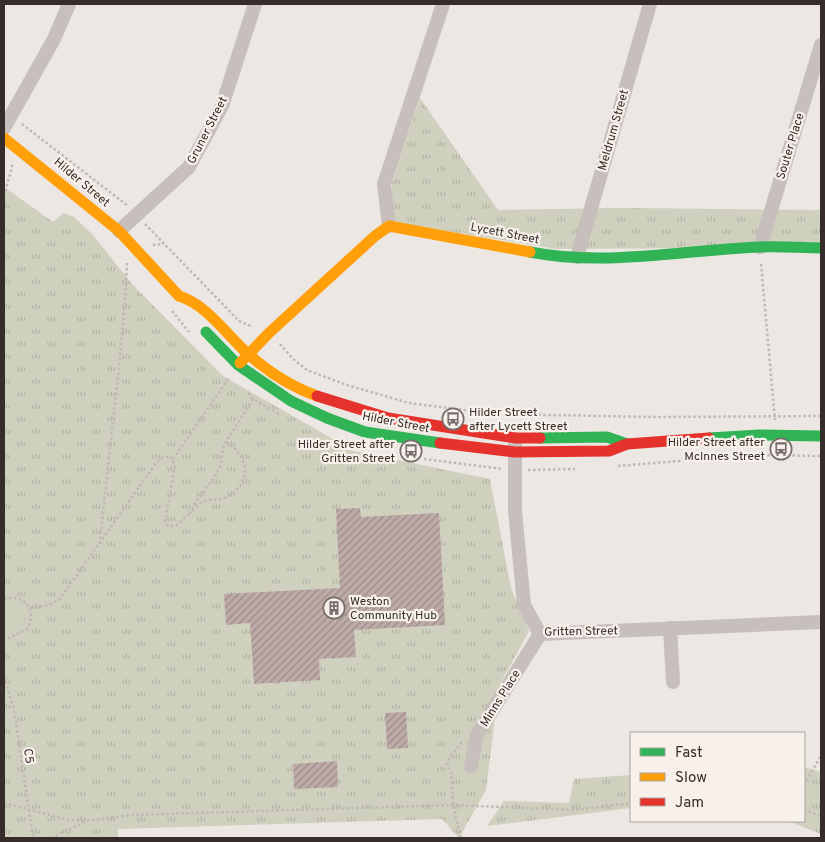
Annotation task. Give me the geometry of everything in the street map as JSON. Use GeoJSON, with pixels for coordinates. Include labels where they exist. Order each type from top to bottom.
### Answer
{"type":"FeatureCollection","features":[{"type":"Feature","properties":{"kind":"street"},"geometry":{"type":"LineString","coordinates":[[4,128],[54,39],[69,4]]}},
{"type":"Feature","properties":{"kind":"street","name":"Gruner Street"},"geometry":{"type":"LineString","coordinates":[[119,231],[189,168],[222,106],[255,4]]}},
{"type":"Feature","properties":{"kind":"street"},"geometry":{"type":"LineString","coordinates":[[238,365],[270,332],[375,236],[389,226],[384,184],[443,4]]}},
{"type":"Feature","properties":{"kind":"street","name":"Meldrum Street"},"geometry":{"type":"LineString","coordinates":[[577,257],[650,4]]}},
{"type":"Feature","properties":{"kind":"street","name":"Souter Place"},"geometry":{"type":"LineString","coordinates":[[760,248],[821,45]]}},
{"type":"Feature","properties":{"kind":"street","name":"Hilder Street"},"geometry":{"type":"LineString","coordinates":[[4,138],[35,161],[119,231],[179,296],[182,308],[188,314]]}},
{"type":"Feature","properties":{"kind":"street","name":"Lycett Street"},"geometry":{"type":"LineString","coordinates":[[389,226],[549,256],[611,258],[760,248],[821,248]]}},
{"type":"Feature","properties":{"kind":"street","name":"Hilder Street"},"geometry":{"type":"LineString","coordinates":[[179,296],[192,300],[248,354],[272,373],[310,394],[388,418],[516,438],[606,437],[627,444]]}},
{"type":"Feature","properties":{"kind":"street","name":"Hilder Street"},"geometry":{"type":"LineString","coordinates":[[200,326],[238,365],[262,383],[291,401],[327,418],[365,432],[515,452],[609,451],[627,444],[777,436],[821,436]]}},
{"type":"Feature","properties":{"kind":"street","name":"Gritten Street"},"geometry":{"type":"LineString","coordinates":[[516,438],[515,511],[524,605],[540,634],[821,622]]}},
{"type":"Feature","properties":{"kind":"street"},"geometry":{"type":"LineString","coordinates":[[670,628],[673,682]]}},
{"type":"Feature","properties":{"kind":"street","name":"Minns Place"},"geometry":{"type":"LineString","coordinates":[[471,766],[477,735],[540,634]]}},
{"type":"Feature","properties":{"kind":"path"},"geometry":{"type":"LineString","coordinates":[[11,115],[123,201],[239,321],[258,330],[270,332],[293,359],[307,370],[346,385],[409,403],[496,414],[655,417],[775,414],[821,416]]}},
{"type":"Feature","properties":{"kind":"path"},"geometry":{"type":"LineString","coordinates":[[4,196],[13,163],[23,153]]}},
{"type":"Feature","properties":{"kind":"path"},"geometry":{"type":"LineString","coordinates":[[4,200],[4,207]]}},
{"type":"Feature","properties":{"kind":"path"},"geometry":{"type":"LineString","coordinates":[[760,248],[777,436]]}},
{"type":"Feature","properties":{"kind":"path"},"geometry":{"type":"LineString","coordinates":[[100,545],[115,394],[122,349],[127,262]]}},
{"type":"Feature","properties":{"kind":"path"},"geometry":{"type":"LineString","coordinates":[[272,373],[281,364],[293,359]]}},
{"type":"Feature","properties":{"kind":"path"},"geometry":{"type":"LineString","coordinates":[[173,458],[238,365]]}},
{"type":"Feature","properties":{"kind":"path"},"geometry":{"type":"LineString","coordinates":[[190,513],[196,500],[219,468],[226,442],[262,383]]}},
{"type":"Feature","properties":{"kind":"path"},"geometry":{"type":"LineString","coordinates":[[173,458],[175,464],[165,521],[168,526],[177,525],[205,501],[228,496],[244,480],[245,463],[235,447],[226,442]]}},
{"type":"Feature","properties":{"kind":"path"},"geometry":{"type":"LineString","coordinates":[[30,608],[49,605],[60,599],[100,545],[156,463],[166,456],[173,458]]}},
{"type":"Feature","properties":{"kind":"path"},"geometry":{"type":"LineString","coordinates":[[4,599],[12,596],[19,598],[30,608],[32,618],[26,630],[4,640]]}},
{"type":"Feature","properties":{"kind":"path","name":"C5"},"geometry":{"type":"LineString","coordinates":[[4,677],[14,709],[32,838]]}},
{"type":"Feature","properties":{"kind":"path"},"geometry":{"type":"LineString","coordinates":[[805,783],[821,756]]}},
{"type":"Feature","properties":{"kind":"path"},"geometry":{"type":"LineString","coordinates":[[4,803],[69,820],[86,821],[131,815],[453,805],[575,810],[630,803]]}},
{"type":"Feature","properties":{"kind":"path"},"geometry":{"type":"LineString","coordinates":[[805,810],[821,816]]}},
{"type":"Feature","properties":{"kind":"path"},"geometry":{"type":"LineString","coordinates":[[52,838],[86,821]]}},
{"type":"Feature","properties":{"kind":"green space"},"geometry":{"type":"Polygon","coordinates":[[[420,98],[498,210],[628,208],[821,210],[821,247],[557,249],[391,222],[392,183],[420,98]]]}},
{"type":"Feature","properties":{"kind":"green space"},"geometry":{"type":"Polygon","coordinates":[[[4,187],[53,222],[64,213],[74,217],[92,234],[133,285],[223,376],[347,447],[344,449],[490,479],[511,588],[529,631],[499,686],[486,790],[459,838],[442,819],[118,829],[118,838],[4,838],[4,187]]]}},
{"type":"Feature","properties":{"kind":"green space"},"geometry":{"type":"Polygon","coordinates":[[[4,601],[19,603],[23,609],[25,619],[22,629],[4,637],[4,601]]]}},
{"type":"Feature","properties":{"kind":"green space"},"geometry":{"type":"Polygon","coordinates":[[[805,767],[821,772],[821,834],[791,822],[805,822],[805,767]]]}},
{"type":"Feature","properties":{"kind":"green space"},"geometry":{"type":"Polygon","coordinates":[[[630,775],[630,808],[487,826],[504,801],[569,803],[574,779],[630,775]]]}},
{"type":"Feature","properties":{"kind":"building","name":"Weston Community Hub"},"geometry":{"type":"Polygon","coordinates":[[[360,508],[361,517],[439,513],[445,625],[354,630],[356,657],[319,659],[320,680],[254,684],[250,623],[226,625],[224,594],[340,588],[336,509],[360,508]]]}},
{"type":"Feature","properties":{"kind":"building"},"geometry":{"type":"Polygon","coordinates":[[[406,712],[408,748],[387,749],[385,713],[406,712]]]}},
{"type":"Feature","properties":{"kind":"building"},"geometry":{"type":"Polygon","coordinates":[[[337,761],[338,787],[294,789],[293,764],[337,761]]]}},
{"type":"Feature","properties":{"kind":"traffic: fast"},"geometry":{"type":"LineString","coordinates":[[530,252],[587,258],[616,258],[760,247],[821,248]]}},
{"type":"Feature","properties":{"kind":"traffic: fast"},"geometry":{"type":"LineString","coordinates":[[206,332],[238,365],[291,401],[327,418],[365,432],[440,443]]}},
{"type":"Feature","properties":{"kind":"traffic: fast"},"geometry":{"type":"LineString","coordinates":[[709,438],[759,435],[821,436]]}},
{"type":"Feature","properties":{"kind":"traffic: fast"},"geometry":{"type":"LineString","coordinates":[[540,438],[607,437],[627,444]]}},
{"type":"Feature","properties":{"kind":"traffic: slow"},"geometry":{"type":"LineString","coordinates":[[4,138],[119,231],[179,296],[189,300],[207,313],[255,360],[289,383],[317,396]]}},
{"type":"Feature","properties":{"kind":"traffic: slow"},"geometry":{"type":"LineString","coordinates":[[240,363],[270,332],[375,236],[389,226],[530,252]]}},
{"type":"Feature","properties":{"kind":"traffic: jam"},"geometry":{"type":"LineString","coordinates":[[317,396],[388,418],[516,438],[540,438]]}},
{"type":"Feature","properties":{"kind":"traffic: jam"},"geometry":{"type":"LineString","coordinates":[[440,443],[515,452],[609,451],[627,444],[709,438]]}},
{"type":"Feature","properties":{"kind":"place","name":"Hilder Street after Lycett Street"},"geometry":{"type":"Point","coordinates":[453,419]}},
{"type":"Feature","properties":{"kind":"place","name":"Hilder Street after McInnes Street"},"geometry":{"type":"Point","coordinates":[781,449]}},
{"type":"Feature","properties":{"kind":"place","name":"Hilder Street after Gritten Street"},"geometry":{"type":"Point","coordinates":[411,451]}},
{"type":"Feature","properties":{"kind":"place","name":"Weston Community Hub"},"geometry":{"type":"Point","coordinates":[334,608]}}]}
